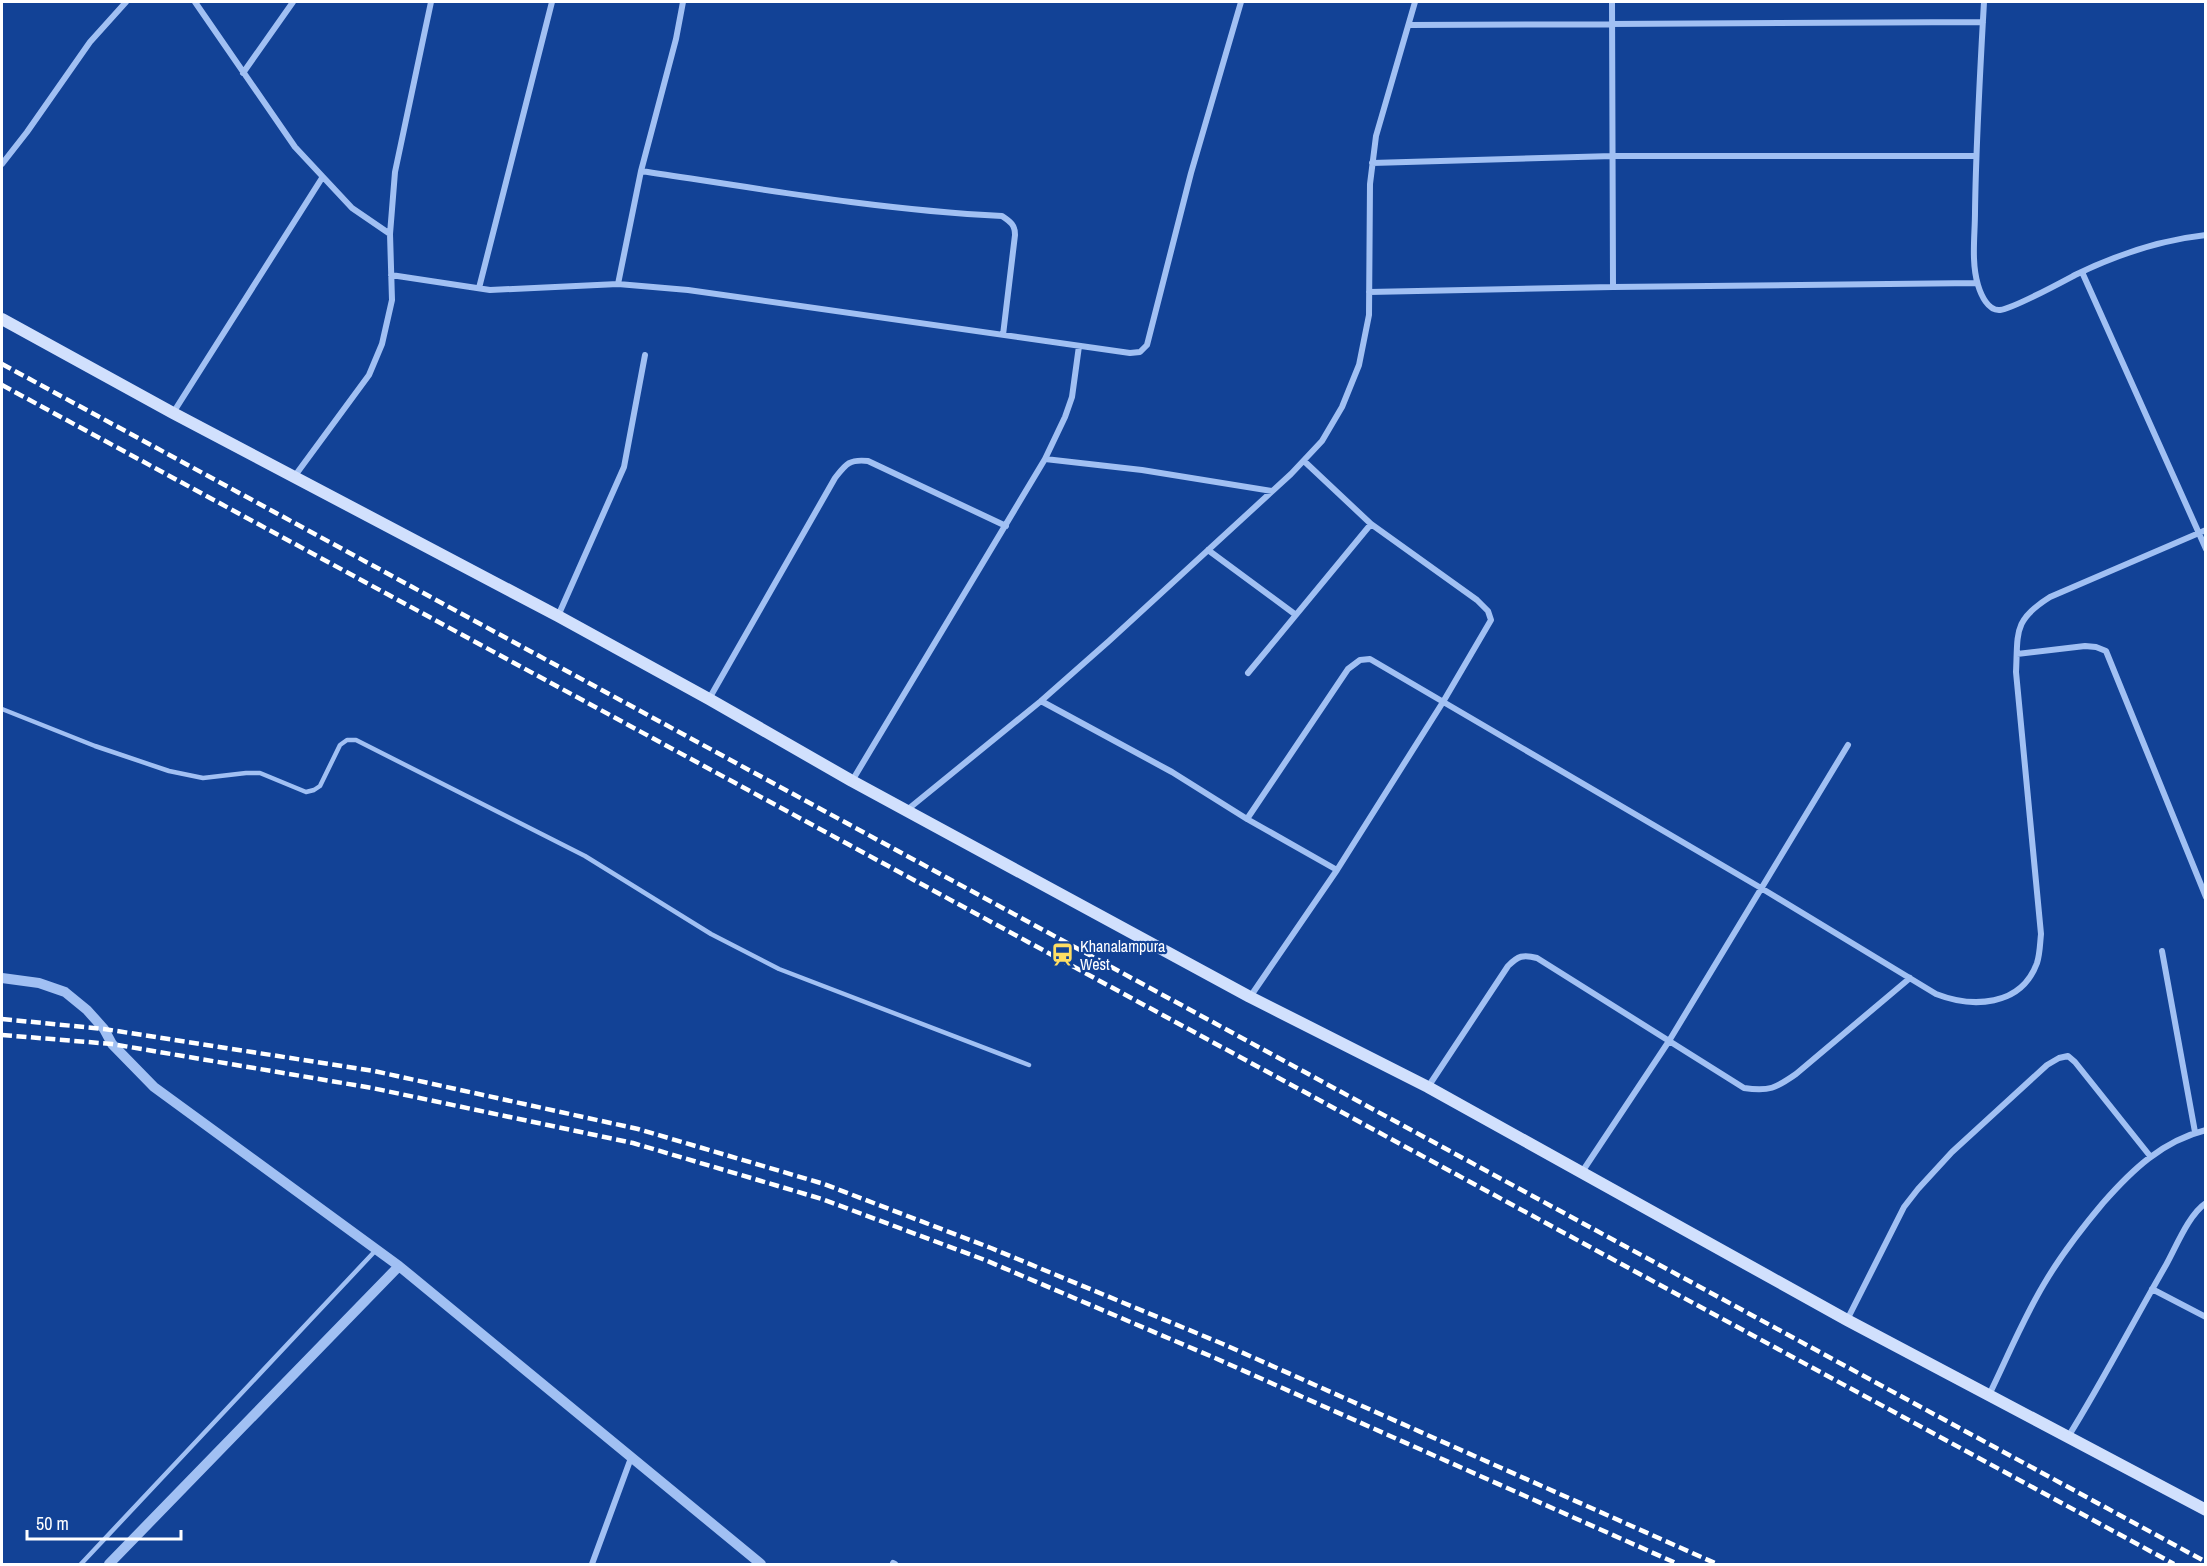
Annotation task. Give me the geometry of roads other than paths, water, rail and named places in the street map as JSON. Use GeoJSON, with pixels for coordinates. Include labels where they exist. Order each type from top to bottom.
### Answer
{"type":"FeatureCollection","features":[{"type":"Feature","properties":{"kind":"main road"},"geometry":{"type":"LineString","coordinates":[[2,319],[173,413],[558,616],[852,781],[1250,997],[1428,1087],[1847,1320],[2205,1510]]}},
{"type":"Feature","properties":{"kind":"street"},"geometry":{"type":"LineString","coordinates":[[2,164],[90,42],[126,2]]}},
{"type":"Feature","properties":{"kind":"street"},"geometry":{"type":"LineString","coordinates":[[195,2],[295,147],[352,208],[390,234]]}},
{"type":"Feature","properties":{"kind":"street"},"geometry":{"type":"LineString","coordinates":[[243,73],[293,2]]}},
{"type":"Feature","properties":{"kind":"street"},"geometry":{"type":"LineString","coordinates":[[294,477],[369,375],[382,344],[392,300],[390,234],[395,172],[431,2]]}},
{"type":"Feature","properties":{"kind":"street"},"geometry":{"type":"LineString","coordinates":[[479,288],[552,2]]}},
{"type":"Feature","properties":{"kind":"street"},"geometry":{"type":"LineString","coordinates":[[618,284],[641,171],[676,39],[683,2]]}},
{"type":"Feature","properties":{"kind":"street"},"geometry":{"type":"LineString","coordinates":[[391,275],[490,290],[541,289],[585,284],[618,284],[688,290],[1078,346],[1130,353],[1140,351],[1147,345],[1191,173],[1240,2]]}},
{"type":"Feature","properties":{"kind":"street"},"geometry":{"type":"LineString","coordinates":[[907,810],[1041,701],[1272,491],[1322,441],[1342,407],[1359,365],[1369,315],[1372,163],[1376,136],[1415,2]]}},
{"type":"Feature","properties":{"kind":"street"},"geometry":{"type":"LineString","coordinates":[[1612,2],[1613,287]]}},
{"type":"Feature","properties":{"kind":"street"},"geometry":{"type":"LineString","coordinates":[[1984,2],[1976,156],[1974,251],[1977,283],[1984,299],[1992,308],[2001,310],[2082,272],[2150,245],[2205,235]]}},
{"type":"Feature","properties":{"kind":"street"},"geometry":{"type":"LineString","coordinates":[[1409,25],[1983,22]]}},
{"type":"Feature","properties":{"kind":"street"},"geometry":{"type":"LineString","coordinates":[[1372,163],[1612,156],[1976,156]]}},
{"type":"Feature","properties":{"kind":"street"},"geometry":{"type":"LineString","coordinates":[[641,171],[939,213],[1002,216],[1015,228],[1003,335]]}},
{"type":"Feature","properties":{"kind":"street"},"geometry":{"type":"LineString","coordinates":[[173,413],[322,178]]}},
{"type":"Feature","properties":{"kind":"street"},"geometry":{"type":"LineString","coordinates":[[2082,272],[2205,549]]}},
{"type":"Feature","properties":{"kind":"street"},"geometry":{"type":"LineString","coordinates":[[1368,292],[1977,283]]}},
{"type":"Feature","properties":{"kind":"street"},"geometry":{"type":"LineString","coordinates":[[852,781],[1045,459],[1072,397],[1078,346]]}},
{"type":"Feature","properties":{"kind":"street"},"geometry":{"type":"LineString","coordinates":[[558,616],[624,467],[645,355]]}},
{"type":"Feature","properties":{"kind":"street"},"geometry":{"type":"LineString","coordinates":[[1045,459],[1142,470],[1272,491]]}},
{"type":"Feature","properties":{"kind":"street"},"geometry":{"type":"LineString","coordinates":[[709,699],[835,478],[845,465],[856,460],[868,461],[1005,526]]}},
{"type":"Feature","properties":{"kind":"street"},"geometry":{"type":"LineString","coordinates":[[1250,997],[1337,870],[1443,702],[1491,620],[1488,611],[1477,600],[1371,525],[1304,461]]}},
{"type":"Feature","properties":{"kind":"street"},"geometry":{"type":"LineString","coordinates":[[1248,673],[1371,525]]}},
{"type":"Feature","properties":{"kind":"street"},"geometry":{"type":"LineString","coordinates":[[1247,819],[1348,669],[1360,660],[1370,659],[1761,888],[1936,994],[1953,1001],[1974,1003],[1993,1001],[2015,991],[2028,977],[2037,963],[2041,934],[2016,672],[2018,633],[2024,616],[2050,597],[2205,530]]}},
{"type":"Feature","properties":{"kind":"street"},"geometry":{"type":"LineString","coordinates":[[1208,550],[1296,615]]}},
{"type":"Feature","properties":{"kind":"street"},"geometry":{"type":"LineString","coordinates":[[2017,654],[2085,646],[2106,651],[2205,897]]}},
{"type":"Feature","properties":{"kind":"street"},"geometry":{"type":"LineString","coordinates":[[1041,701],[1172,772],[1247,819],[1337,870]]}},
{"type":"Feature","properties":{"kind":"street"},"geometry":{"type":"LineString","coordinates":[[1581,1172],[1669,1041],[1848,745]]}},
{"type":"Feature","properties":{"kind":"street"},"geometry":{"type":"LineString","coordinates":[[2162,951],[2195,1132]]}},
{"type":"Feature","properties":{"kind":"street"},"geometry":{"type":"LineString","coordinates":[[1428,1087],[1508,966],[1517,957],[1526,955],[1537,958],[1744,1088],[1762,1091],[1777,1087],[1910,978]]}},
{"type":"Feature","properties":{"kind":"street"},"geometry":{"type":"LineString","coordinates":[[2,978],[39,982],[65,992],[87,1010],[104,1029],[112,1044],[154,1087],[399,1266],[761,1564]]}},
{"type":"Feature","properties":{"kind":"street"},"geometry":{"type":"LineString","coordinates":[[1847,1320],[1904,1207],[1952,1152],[2047,1065],[2059,1058],[2068,1056],[2075,1062],[2150,1156]]}},
{"type":"Feature","properties":{"kind":"street"},"geometry":{"type":"LineString","coordinates":[[1989,1395],[2043,1285],[2081,1229],[2125,1178],[2150,1156],[2195,1132],[2205,1130]]}},
{"type":"Feature","properties":{"kind":"street"},"geometry":{"type":"LineString","coordinates":[[2068,1437],[2095,1395],[2188,1226],[2205,1203]]}},
{"type":"Feature","properties":{"kind":"street"},"geometry":{"type":"LineString","coordinates":[[109,1564],[399,1266]]}},
{"type":"Feature","properties":{"kind":"street"},"geometry":{"type":"LineString","coordinates":[[2152,1289],[2205,1317]]}},
{"type":"Feature","properties":{"kind":"street"},"geometry":{"type":"LineString","coordinates":[[592,1564],[631,1458]]}},
{"type":"Feature","properties":{"kind":"lane"},"geometry":{"type":"LineString","coordinates":[[2,708],[95,746],[169,771],[203,778],[260,773],[306,792],[320,786],[340,745],[347,740],[356,740],[585,856],[711,934],[779,969],[1029,1065]]}},
{"type":"Feature","properties":{"kind":"lane"},"geometry":{"type":"LineString","coordinates":[[81,1564],[376,1250]]}},
{"type":"Feature","properties":{"kind":"railway"},"geometry":{"type":"LineString","coordinates":[[2,364],[2206,1562]]}},
{"type":"Feature","properties":{"kind":"railway"},"geometry":{"type":"LineString","coordinates":[[2,385],[2174,1564]]}},
{"type":"Feature","properties":{"kind":"railway"},"geometry":{"type":"LineString","coordinates":[[2,1019],[104,1029],[374,1071],[638,1129],[824,1184],[991,1248],[1223,1344],[1717,1564]]}},
{"type":"Feature","properties":{"kind":"railway"},"geometry":{"type":"LineString","coordinates":[[2,1035],[112,1044],[372,1088],[633,1143],[822,1199],[985,1260],[1215,1358],[1678,1564]]}},
{"type":"Feature","properties":{"kind":"place","name":"Khanalampura West"},"geometry":{"type":"Point","coordinates":[1062,955]}}]}
